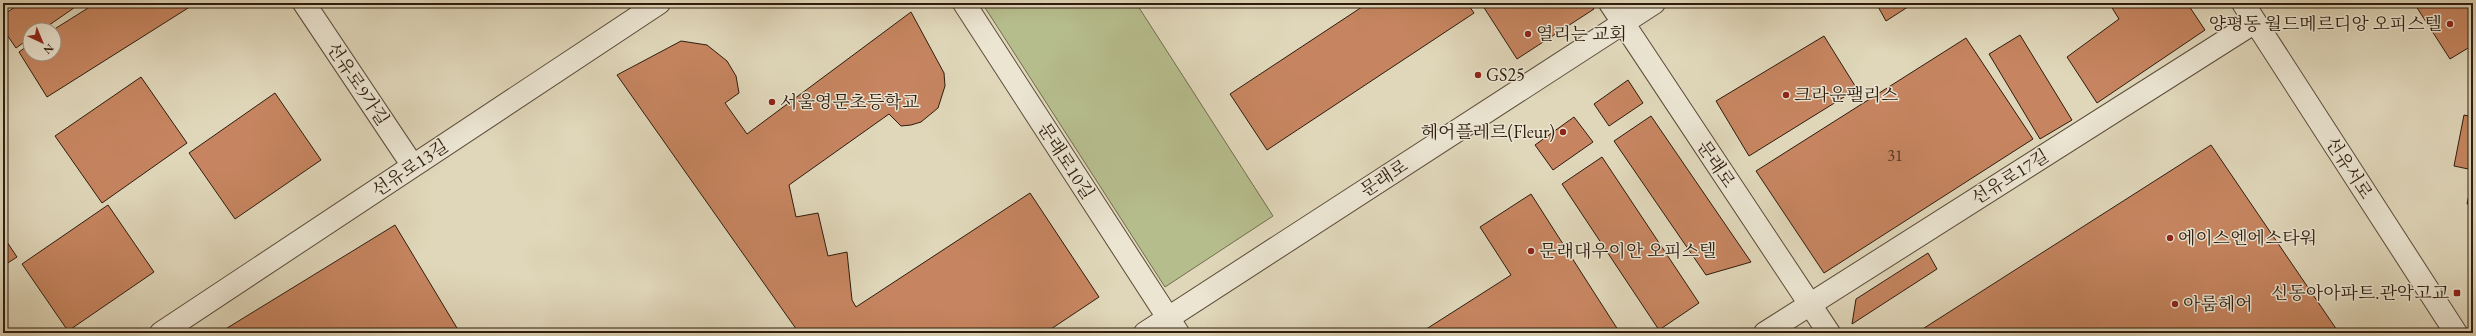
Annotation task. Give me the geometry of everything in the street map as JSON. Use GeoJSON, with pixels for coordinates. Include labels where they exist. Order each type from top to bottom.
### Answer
{"type":"FeatureCollection","features":[{"type":"Feature","properties":{"kind":"street","name":"선유로9가길"},"geometry":{"type":"LineString","coordinates":[[304,3],[413,166]]}},
{"type":"Feature","properties":{"kind":"street","name":"선유로13길"},"geometry":{"type":"LineString","coordinates":[[161,333],[659,3]]}},
{"type":"Feature","properties":{"kind":"street","name":"문래로10길"},"geometry":{"type":"LineString","coordinates":[[964,3],[1173,326]]}},
{"type":"Feature","properties":{"kind":"street"},"geometry":{"type":"LineString","coordinates":[[1610,3],[1623,24]]}},
{"type":"Feature","properties":{"kind":"street","name":"문래로"},"geometry":{"type":"LineString","coordinates":[[1146,333],[1173,326],[1654,3]]}},
{"type":"Feature","properties":{"kind":"street","name":"선유서로"},"geometry":{"type":"LineString","coordinates":[[2243,3],[2456,333]]}},
{"type":"Feature","properties":{"kind":"street","name":"선유로17길"},"geometry":{"type":"LineString","coordinates":[[1765,333],[2255,22]]}},
{"type":"Feature","properties":{"kind":"street","name":"문래로"},"geometry":{"type":"LineString","coordinates":[[1623,24],[1829,333]]}},
{"type":"Feature","properties":{"kind":"green space"},"geometry":{"type":"Polygon","coordinates":[[[982,3],[1136,3],[1273,216],[1165,287],[982,3]]]}},
{"type":"Feature","properties":{"kind":"building"},"geometry":{"type":"Polygon","coordinates":[[[21,3],[81,3],[54,22],[22,22],[22,44],[16,48],[3,29],[3,15],[21,3]]]}},
{"type":"Feature","properties":{"kind":"building"},"geometry":{"type":"Polygon","coordinates":[[[96,3],[196,3],[47,97],[25,62],[62,62],[62,24],[96,3]]]}},
{"type":"Feature","properties":{"kind":"building"},"geometry":{"type":"Polygon","coordinates":[[[1368,3],[1467,3],[1474,13],[1267,150],[1230,94],[1368,3]]]}},
{"type":"Feature","properties":{"kind":"building","name":"열리는 교회"},"geometry":{"type":"Polygon","coordinates":[[[1481,3],[1591,3],[1594,9],[1517,59],[1481,3]]]}},
{"type":"Feature","properties":{"kind":"building"},"geometry":{"type":"Polygon","coordinates":[[[1876,3],[1914,3],[1886,21],[1876,3]]]}},
{"type":"Feature","properties":{"kind":"building"},"geometry":{"type":"Polygon","coordinates":[[[2109,3],[2187,3],[2205,30],[2097,103],[2067,57],[2119,19],[2109,3]]]}},
{"type":"Feature","properties":{"kind":"building","name":"양평동 월드메르디앙 오피스텔"},"geometry":{"type":"Polygon","coordinates":[[[2414,3],[2473,3],[2473,45],[2450,59],[2414,3]]]}},
{"type":"Feature","properties":{"kind":"building"},"geometry":{"type":"Polygon","coordinates":[[[911,12],[944,73],[945,86],[938,108],[921,122],[911,125],[901,126],[889,114],[789,185],[796,217],[818,213],[828,256],[847,252],[852,300],[856,307],[1030,193],[1099,297],[1045,333],[799,333],[617,75],[681,41],[707,45],[727,61],[736,76],[739,93],[725,103],[747,134],[911,12]]]}},
{"type":"Feature","properties":{"kind":"building"},"geometry":{"type":"Polygon","coordinates":[[[2020,35],[2072,120],[2040,139],[1989,54],[2020,35]]]}},
{"type":"Feature","properties":{"kind":"building","name":"크라운팰리스"},"geometry":{"type":"Polygon","coordinates":[[[1824,36],[1857,89],[1749,156],[1716,101],[1824,36]]]}},
{"type":"Feature","properties":{"kind":"building"},"geometry":{"type":"Polygon","coordinates":[[[1966,38],[2033,139],[1824,273],[1756,171],[1966,38]]]}},
{"type":"Feature","properties":{"kind":"building"},"geometry":{"type":"Polygon","coordinates":[[[22,50],[22,57],[19,52],[22,50]]]}},
{"type":"Feature","properties":{"kind":"building"},"geometry":{"type":"Polygon","coordinates":[[[141,77],[187,143],[102,203],[55,136],[141,77]]]}},
{"type":"Feature","properties":{"kind":"building"},"geometry":{"type":"Polygon","coordinates":[[[1628,80],[1643,103],[1609,126],[1594,104],[1628,80]]]}},
{"type":"Feature","properties":{"kind":"building"},"geometry":{"type":"Polygon","coordinates":[[[275,93],[321,160],[235,219],[189,153],[275,93]]]}},
{"type":"Feature","properties":{"kind":"building"},"geometry":{"type":"Polygon","coordinates":[[[2464,115],[2473,117],[2473,170],[2454,166],[2464,115]]]}},
{"type":"Feature","properties":{"kind":"building"},"geometry":{"type":"Polygon","coordinates":[[[1651,116],[1751,262],[1706,275],[1614,141],[1651,116]]]}},
{"type":"Feature","properties":{"kind":"building"},"geometry":{"type":"Polygon","coordinates":[[[1574,117],[1593,142],[1553,170],[1535,145],[1574,117]]]}},
{"type":"Feature","properties":{"kind":"building","name":"에이스엔에스타워"},"geometry":{"type":"Polygon","coordinates":[[[2211,145],[2339,333],[1923,333],[1921,330],[2211,145]]]}},
{"type":"Feature","properties":{"kind":"building"},"geometry":{"type":"Polygon","coordinates":[[[1602,157],[1699,303],[1659,330],[1562,184],[1602,157]]]}},
{"type":"Feature","properties":{"kind":"building"},"geometry":{"type":"Polygon","coordinates":[[[2473,175],[2473,205],[2467,204],[2473,175]]]}},
{"type":"Feature","properties":{"kind":"building","name":"문래대우이안 오피스텔"},"geometry":{"type":"Polygon","coordinates":[[[1531,194],[1620,333],[1555,333],[1553,329],[1546,333],[1420,333],[1511,275],[1480,227],[1531,194]]]}},
{"type":"Feature","properties":{"kind":"building"},"geometry":{"type":"Polygon","coordinates":[[[108,205],[154,272],[68,331],[22,264],[108,205]]]}},
{"type":"Feature","properties":{"kind":"building"},"geometry":{"type":"Polygon","coordinates":[[[395,225],[460,333],[219,333],[395,225]]]}},
{"type":"Feature","properties":{"kind":"building"},"geometry":{"type":"Polygon","coordinates":[[[3,236],[17,257],[3,266],[3,236]]]}},
{"type":"Feature","properties":{"kind":"building"},"geometry":{"type":"Polygon","coordinates":[[[1928,253],[1937,269],[1852,324],[1856,299],[1928,253]]]}},
{"type":"Feature","properties":{"kind":"place","name":"양평동 월드메르디앙 오피스텔"},"geometry":{"type":"Point","coordinates":[2450,24]}},
{"type":"Feature","properties":{"kind":"place","name":"열리는 교회"},"geometry":{"type":"Point","coordinates":[1528,34]}},
{"type":"Feature","properties":{"kind":"place","name":"GS25"},"geometry":{"type":"Point","coordinates":[1478,75]}},
{"type":"Feature","properties":{"kind":"place","name":"크라운팰리스"},"geometry":{"type":"Point","coordinates":[1786,95]}},
{"type":"Feature","properties":{"kind":"place","name":"서울영문초등학교"},"geometry":{"type":"Point","coordinates":[772,102]}},
{"type":"Feature","properties":{"kind":"place","name":"헤어플레르(Fleur)"},"geometry":{"type":"Point","coordinates":[1563,132]}},
{"type":"Feature","properties":{"kind":"place","name":"에이스엔에스타워"},"geometry":{"type":"Point","coordinates":[2170,238]}},
{"type":"Feature","properties":{"kind":"place","name":"문래대우이안 오피스텔"},"geometry":{"type":"Point","coordinates":[1531,251]}},
{"type":"Feature","properties":{"kind":"place","name":"신동아아파트.관악고교"},"geometry":{"type":"Point","coordinates":[2457,293]}},
{"type":"Feature","properties":{"kind":"place","name":"아룸헤어"},"geometry":{"type":"Point","coordinates":[2175,304]}}]}
